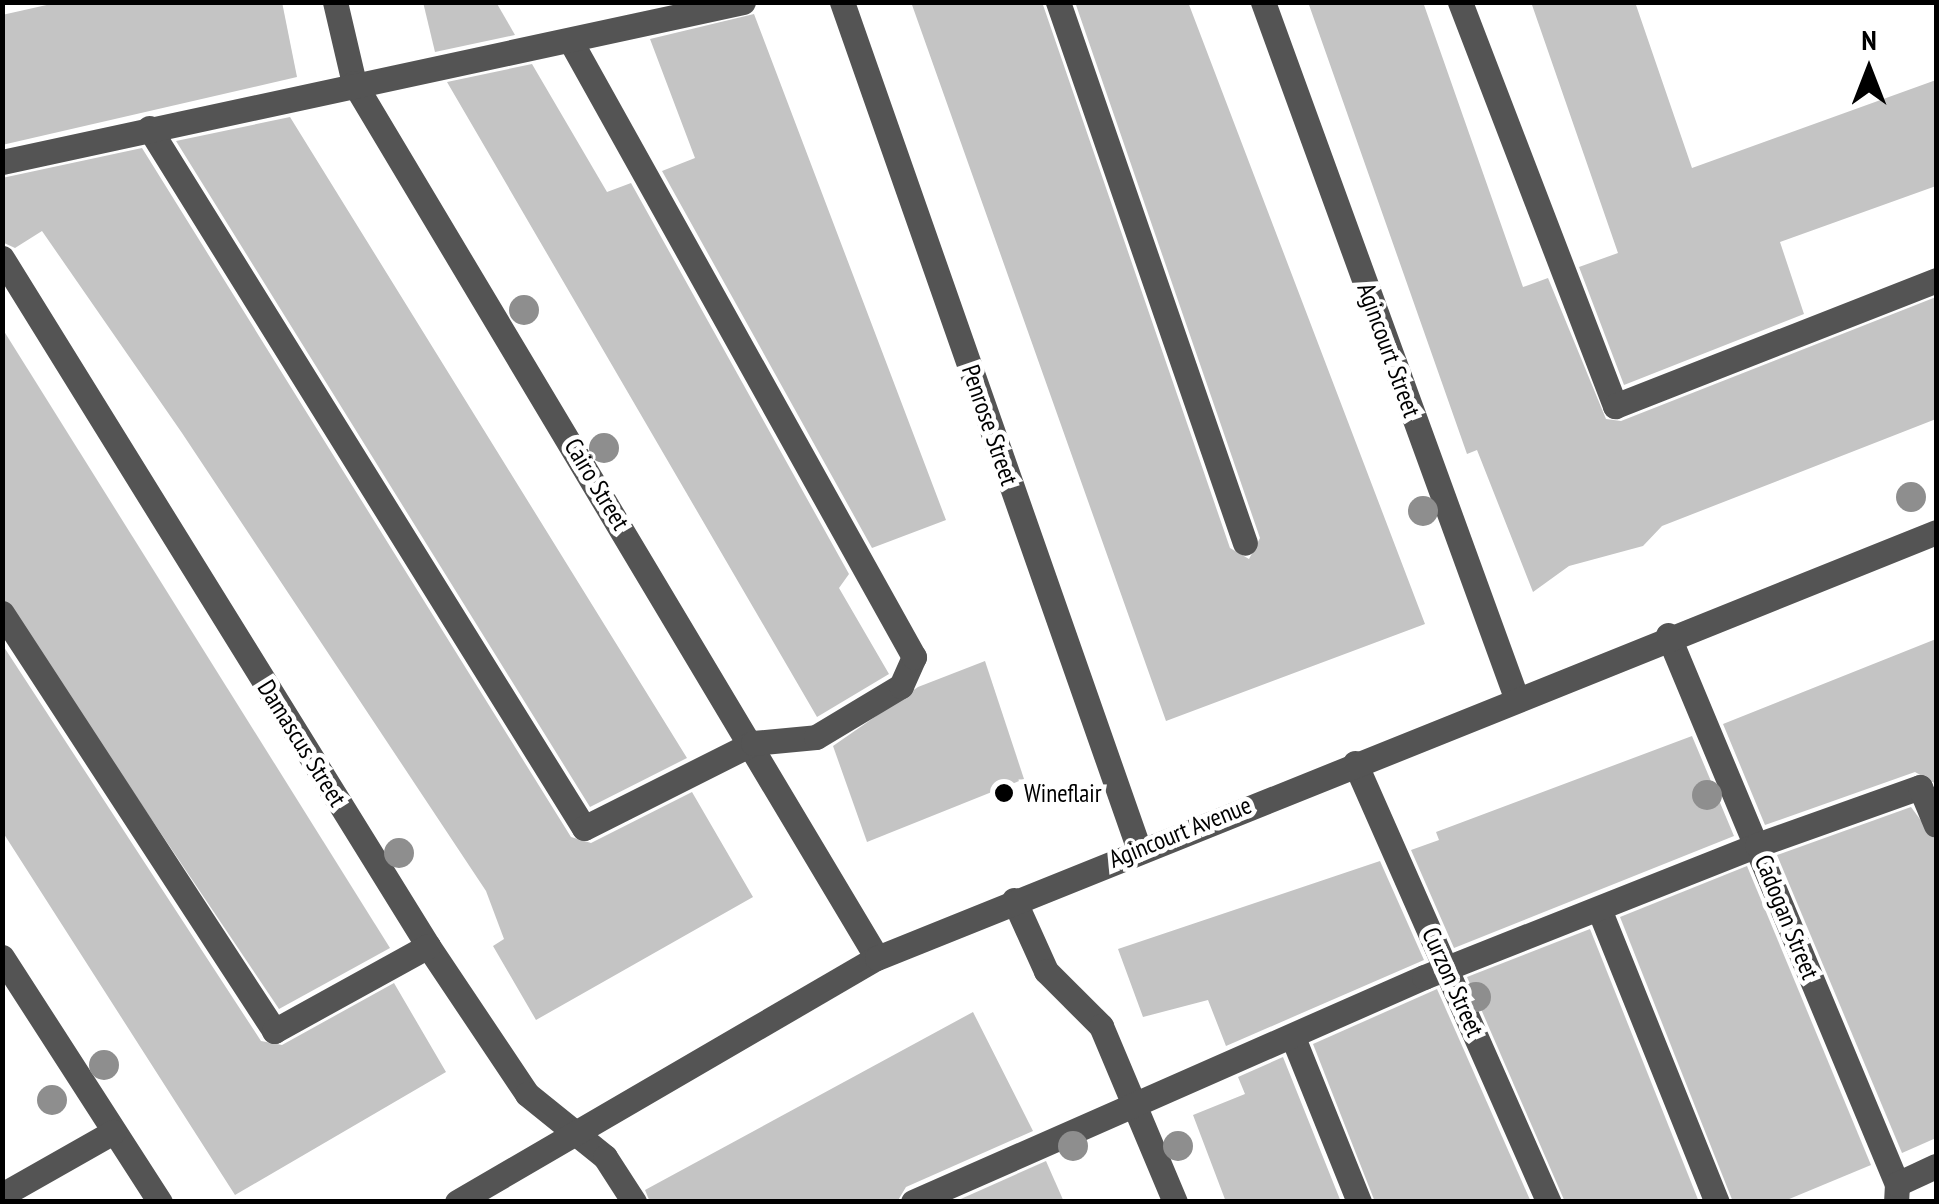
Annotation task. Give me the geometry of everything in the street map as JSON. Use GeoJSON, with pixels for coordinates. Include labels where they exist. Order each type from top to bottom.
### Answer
{"type":"FeatureCollection","features":[{"type":"Feature","properties":{"kind":"street","name":"Cairo Street"},"geometry":{"type":"LineString","coordinates":[[335,2],[354,84],[754,743],[877,958]]}},
{"type":"Feature","properties":{"kind":"street"},"geometry":{"type":"LineString","coordinates":[[2,162],[742,2]]}},
{"type":"Feature","properties":{"kind":"street","name":"Penrose Street"},"geometry":{"type":"LineString","coordinates":[[842,2],[1138,847]]}},
{"type":"Feature","properties":{"kind":"street"},"geometry":{"type":"LineString","coordinates":[[1058,2],[1245,543]]}},
{"type":"Feature","properties":{"kind":"street","name":"Agincourt Street"},"geometry":{"type":"LineString","coordinates":[[1263,2],[1516,697]]}},
{"type":"Feature","properties":{"kind":"street"},"geometry":{"type":"LineString","coordinates":[[1460,2],[1616,406],[1936,280]]}},
{"type":"Feature","properties":{"kind":"street"},"geometry":{"type":"LineString","coordinates":[[150,128],[584,828],[754,743],[816,738],[901,686],[914,657],[570,40]]}},
{"type":"Feature","properties":{"kind":"street","name":"Damascus Street"},"geometry":{"type":"LineString","coordinates":[[2,258],[428,946],[527,1094],[572,1136],[606,1157],[634,1202]]}},
{"type":"Feature","properties":{"kind":"street","name":"Agincourt Avenue"},"geometry":{"type":"LineString","coordinates":[[456,1202],[877,958],[1138,847],[1936,532]]}},
{"type":"Feature","properties":{"kind":"street"},"geometry":{"type":"LineString","coordinates":[[2,613],[274,1031],[428,946]]}},
{"type":"Feature","properties":{"kind":"street","name":"Cadogan Street"},"geometry":{"type":"LineString","coordinates":[[1668,635],[1758,845],[1897,1193]]}},
{"type":"Feature","properties":{"kind":"street","name":"Curzon Street"},"geometry":{"type":"LineString","coordinates":[[1355,763],[1549,1202]]}},
{"type":"Feature","properties":{"kind":"street"},"geometry":{"type":"LineString","coordinates":[[914,1202],[1448,970],[1758,845],[1920,787],[1936,825]]}},
{"type":"Feature","properties":{"kind":"street"},"geometry":{"type":"LineString","coordinates":[[1014,900],[1046,971],[1101,1026],[1175,1202]]}},
{"type":"Feature","properties":{"kind":"street"},"geometry":{"type":"LineString","coordinates":[[1599,909],[1716,1202]]}},
{"type":"Feature","properties":{"kind":"street"},"geometry":{"type":"LineString","coordinates":[[2,958],[160,1202]]}},
{"type":"Feature","properties":{"kind":"street"},"geometry":{"type":"LineString","coordinates":[[1294,1040],[1359,1202]]}},
{"type":"Feature","properties":{"kind":"street"},"geometry":{"type":"LineString","coordinates":[[2,1195],[113,1132]]}},
{"type":"Feature","properties":{"kind":"street"},"geometry":{"type":"LineString","coordinates":[[1897,1193],[1936,1166]]}},
{"type":"Feature","properties":{"kind":"building"},"geometry":{"type":"Polygon","coordinates":[[[60,2],[282,2],[297,77],[2,145],[2,15],[60,2]]]}},
{"type":"Feature","properties":{"kind":"building"},"geometry":{"type":"Polygon","coordinates":[[[423,2],[496,2],[515,35],[435,52],[423,2]]]}},
{"type":"Feature","properties":{"kind":"building"},"geometry":{"type":"Polygon","coordinates":[[[911,2],[1042,2],[1230,548],[1249,559],[1260,538],[1075,2],[1188,2],[1425,624],[1166,721],[911,2]]]}},
{"type":"Feature","properties":{"kind":"building"},"geometry":{"type":"Polygon","coordinates":[[[1308,2],[1423,2],[1523,287],[1548,278],[1606,419],[1621,421],[1936,297],[1936,419],[1662,526],[1643,546],[1569,566],[1533,592],[1477,450],[1467,454],[1308,2]]]}},
{"type":"Feature","properties":{"kind":"building"},"geometry":{"type":"Polygon","coordinates":[[[1531,2],[1635,2],[1692,168],[1936,80],[1936,186],[1780,242],[1804,314],[1624,385],[1579,267],[1618,253],[1531,2]]]}},
{"type":"Feature","properties":{"kind":"building"},"geometry":{"type":"Polygon","coordinates":[[[754,14],[946,520],[872,548],[662,171],[695,158],[650,39],[754,14]]]}},
{"type":"Feature","properties":{"kind":"building"},"geometry":{"type":"Polygon","coordinates":[[[532,64],[607,192],[631,183],[849,574],[839,588],[889,674],[817,717],[447,82],[532,64]]]}},
{"type":"Feature","properties":{"kind":"building"},"geometry":{"type":"Polygon","coordinates":[[[290,117],[687,758],[590,807],[176,141],[290,117]]]}},
{"type":"Feature","properties":{"kind":"building"},"geometry":{"type":"Polygon","coordinates":[[[142,148],[571,837],[591,843],[692,792],[753,897],[536,1020],[493,946],[504,939],[486,891],[182,433],[42,231],[15,248],[2,242],[2,178],[142,148]]]}},
{"type":"Feature","properties":{"kind":"building"},"geometry":{"type":"Polygon","coordinates":[[[2,328],[390,948],[279,1009],[2,597],[2,328]]]}},
{"type":"Feature","properties":{"kind":"building"},"geometry":{"type":"Polygon","coordinates":[[[1936,639],[1936,784],[1915,772],[1765,825],[1723,724],[1936,639]]]}},
{"type":"Feature","properties":{"kind":"building"},"geometry":{"type":"Polygon","coordinates":[[[2,644],[261,1041],[282,1045],[394,983],[446,1072],[235,1195],[2,831],[2,644]]]}},
{"type":"Feature","properties":{"kind":"building"},"geometry":{"type":"Polygon","coordinates":[[[985,661],[1024,779],[867,842],[833,746],[918,687],[985,661]]]}},
{"type":"Feature","properties":{"kind":"building"},"geometry":{"type":"Polygon","coordinates":[[[1692,736],[1734,836],[1454,948],[1411,850],[1439,840],[1436,832],[1692,736]]]}},
{"type":"Feature","properties":{"kind":"building"},"geometry":{"type":"Polygon","coordinates":[[[1911,807],[1936,841],[1936,1138],[1902,1153],[1777,855],[1911,807]]]}},
{"type":"Feature","properties":{"kind":"building"},"geometry":{"type":"Polygon","coordinates":[[[1380,861],[1424,960],[1226,1046],[1208,1000],[1143,1017],[1118,949],[1380,861]]]}},
{"type":"Feature","properties":{"kind":"building"},"geometry":{"type":"Polygon","coordinates":[[[1747,866],[1871,1165],[1782,1202],[1733,1202],[1620,917],[1747,866]]]}},
{"type":"Feature","properties":{"kind":"building"},"geometry":{"type":"Polygon","coordinates":[[[1590,929],[1699,1202],[1565,1202],[1467,977],[1590,929]]]}},
{"type":"Feature","properties":{"kind":"building"},"geometry":{"type":"Polygon","coordinates":[[[1437,989],[1531,1202],[1375,1202],[1313,1044],[1437,989]]]}},
{"type":"Feature","properties":{"kind":"building"},"geometry":{"type":"Polygon","coordinates":[[[973,1012],[1033,1131],[906,1187],[897,1202],[650,1202],[645,1190],[973,1012]]]}},
{"type":"Feature","properties":{"kind":"building"},"geometry":{"type":"Polygon","coordinates":[[[1283,1057],[1341,1202],[1226,1202],[1193,1115],[1245,1094],[1238,1077],[1283,1057]]]}},
{"type":"Feature","properties":{"kind":"building"},"geometry":{"type":"Polygon","coordinates":[[[1046,1161],[1064,1202],[954,1202],[1046,1161]]]}},
{"type":"Feature","properties":{"kind":"place","name":"Wineflair"},"geometry":{"type":"Point","coordinates":[1004,793]}}]}
